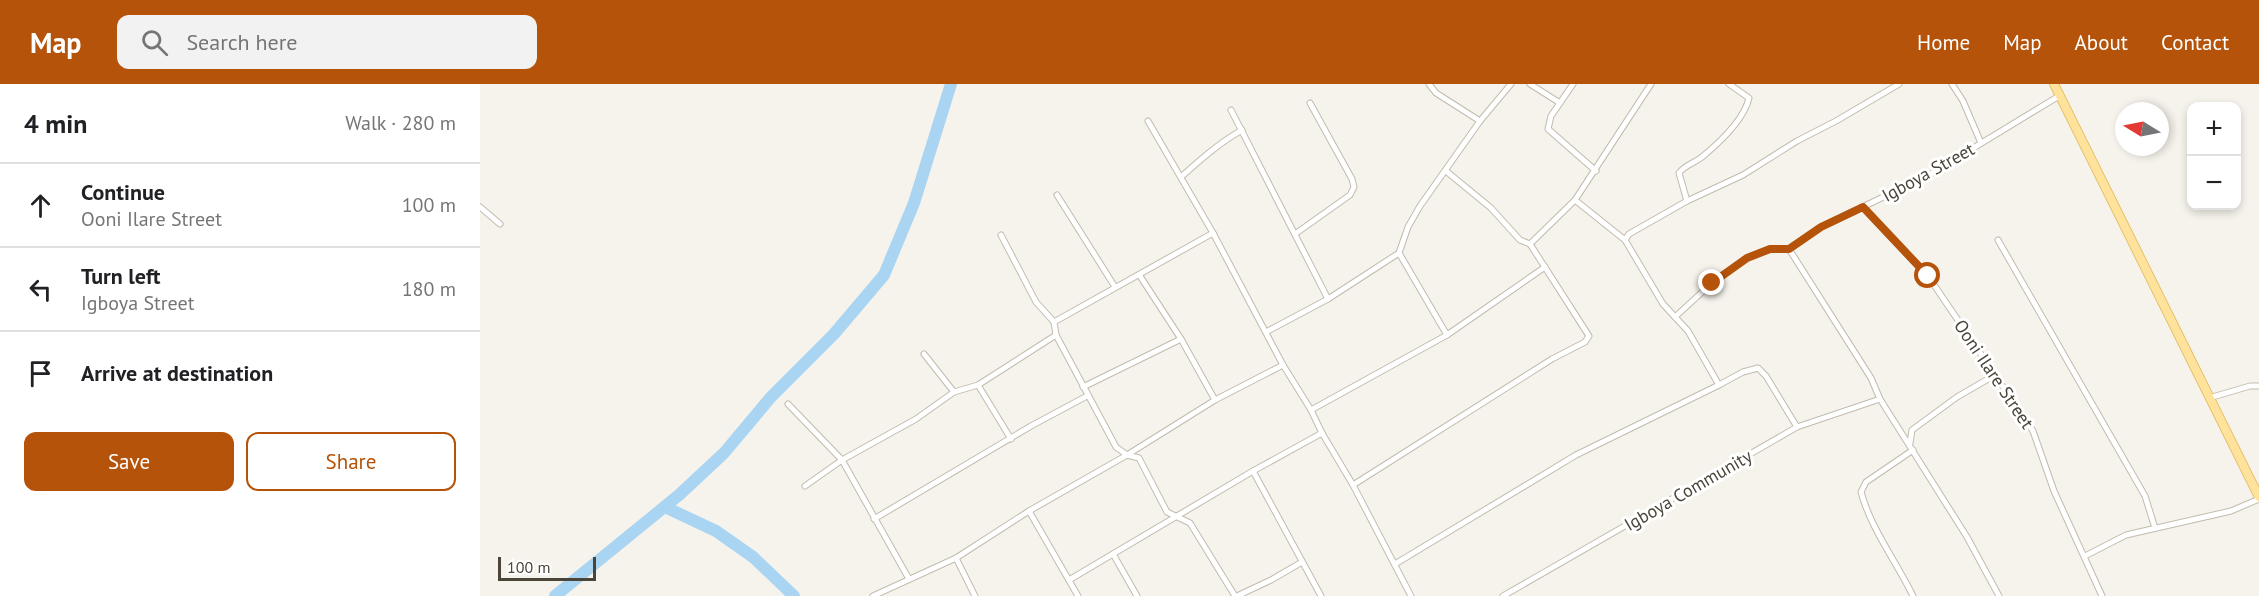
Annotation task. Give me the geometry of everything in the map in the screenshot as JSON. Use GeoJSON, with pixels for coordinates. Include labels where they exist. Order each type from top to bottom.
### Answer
{"type":"FeatureCollection","features":[{"type":"Feature","properties":{"kind":"main road"},"geometry":{"type":"LineString","coordinates":[[2054,84],[2259,498]]}},
{"type":"Feature","properties":{"kind":"street"},"geometry":{"type":"LineString","coordinates":[[1429,84],[1436,93],[1480,121]]}},
{"type":"Feature","properties":{"kind":"street"},"geometry":{"type":"LineString","coordinates":[[1266,332],[1328,299],[1399,253],[1408,227],[1420,206],[1480,121],[1511,84]]}},
{"type":"Feature","properties":{"kind":"street"},"geometry":{"type":"LineString","coordinates":[[1530,84],[1560,103]]}},
{"type":"Feature","properties":{"kind":"street"},"geometry":{"type":"LineString","coordinates":[[1573,84],[1551,116],[1548,129],[1596,171]]}},
{"type":"Feature","properties":{"kind":"street"},"geometry":{"type":"LineString","coordinates":[[1530,244],[1575,200],[1651,84]]}},
{"type":"Feature","properties":{"kind":"street"},"geometry":{"type":"LineString","coordinates":[[1687,201],[1678,173],[1684,166],[1701,158],[1726,133],[1748,105],[1749,98],[1729,84]]}},
{"type":"Feature","properties":{"kind":"street"},"geometry":{"type":"LineString","coordinates":[[1625,240],[1629,234],[1687,201],[1743,175],[1797,141],[1899,84]]}},
{"type":"Feature","properties":{"kind":"street"},"geometry":{"type":"LineString","coordinates":[[1952,84],[1963,101],[1981,143]]}},
{"type":"Feature","properties":{"kind":"street","name":"Igboya Street"},"geometry":{"type":"LineString","coordinates":[[1675,317],[1712,283],[1747,258],[1770,249],[1789,249],[1821,227],[1929,175],[2059,96]]}},
{"type":"Feature","properties":{"kind":"street"},"geometry":{"type":"LineString","coordinates":[[1295,234],[1350,195],[1354,187],[1352,179],[1310,103]]}},
{"type":"Feature","properties":{"kind":"street"},"geometry":{"type":"LineString","coordinates":[[1231,110],[1328,299]]}},
{"type":"Feature","properties":{"kind":"street"},"geometry":{"type":"LineString","coordinates":[[1148,121],[1213,233],[1283,365],[1353,485],[1412,596]]}},
{"type":"Feature","properties":{"kind":"street"},"geometry":{"type":"LineString","coordinates":[[1180,177],[1204,159],[1214,147],[1242,130]]}},
{"type":"Feature","properties":{"kind":"street"},"geometry":{"type":"LineString","coordinates":[[1353,485],[1552,359],[1585,342],[1588,336],[1530,244],[1520,240],[1491,208],[1446,171]]}},
{"type":"Feature","properties":{"kind":"street"},"geometry":{"type":"LineString","coordinates":[[1057,195],[1115,287]]}},
{"type":"Feature","properties":{"kind":"street"},"geometry":{"type":"LineString","coordinates":[[1575,200],[1625,240],[1663,304],[1693,339],[1719,385]]}},
{"type":"Feature","properties":{"kind":"street"},"geometry":{"type":"LineString","coordinates":[[480,207],[500,224]]}},
{"type":"Feature","properties":{"kind":"street","name":"Ooni Ilare Street"},"geometry":{"type":"LineString","coordinates":[[1863,207],[1928,276],[2033,431],[2054,492],[2102,596]]}},
{"type":"Feature","properties":{"kind":"street"},"geometry":{"type":"LineString","coordinates":[[1054,322],[1115,287],[1140,276],[1213,233]]}},
{"type":"Feature","properties":{"kind":"street"},"geometry":{"type":"LineString","coordinates":[[1001,235],[1036,302],[1054,322],[1056,335],[1116,447],[1127,455],[1139,458],[1167,512],[1190,523],[1236,596],[1271,580],[1302,562]]}},
{"type":"Feature","properties":{"kind":"street"},"geometry":{"type":"LineString","coordinates":[[1998,240],[2145,496],[2156,528]]}},
{"type":"Feature","properties":{"kind":"street"},"geometry":{"type":"LineString","coordinates":[[1789,249],[1871,378],[1880,399],[1967,537],[2000,596]]}},
{"type":"Feature","properties":{"kind":"street"},"geometry":{"type":"LineString","coordinates":[[1399,253],[1447,335]]}},
{"type":"Feature","properties":{"kind":"street"},"geometry":{"type":"LineString","coordinates":[[1311,410],[1447,335],[1545,267]]}},
{"type":"Feature","properties":{"kind":"street"},"geometry":{"type":"LineString","coordinates":[[1140,276],[1181,339],[1215,400]]}},
{"type":"Feature","properties":{"kind":"street"},"geometry":{"type":"LineString","coordinates":[[805,486],[842,460],[915,419],[954,392],[978,385],[1056,335]]}},
{"type":"Feature","properties":{"kind":"street"},"geometry":{"type":"LineString","coordinates":[[1083,387],[1181,339]]}},
{"type":"Feature","properties":{"kind":"street"},"geometry":{"type":"LineString","coordinates":[[924,354],[954,392]]}},
{"type":"Feature","properties":{"kind":"street"},"geometry":{"type":"LineString","coordinates":[[873,596],[956,558],[1029,511],[1127,455],[1215,400],[1283,365]]}},
{"type":"Feature","properties":{"kind":"street"},"geometry":{"type":"LineString","coordinates":[[1395,564],[1576,455],[1743,372],[1758,368],[1766,376],[1797,427]]}},
{"type":"Feature","properties":{"kind":"street"},"geometry":{"type":"LineString","coordinates":[[1913,596],[1877,531],[1862,492],[1866,482],[1911,447],[1912,430],[1957,397],[1995,375]]}},
{"type":"Feature","properties":{"kind":"street"},"geometry":{"type":"LineString","coordinates":[[978,385],[1011,439]]}},
{"type":"Feature","properties":{"kind":"street"},"geometry":{"type":"LineString","coordinates":[[2209,398],[2250,386],[2259,386]]}},
{"type":"Feature","properties":{"kind":"street"},"geometry":{"type":"LineString","coordinates":[[874,519],[1087,396]]}},
{"type":"Feature","properties":{"kind":"street","name":"Igboya Community"},"geometry":{"type":"LineString","coordinates":[[1503,596],[1797,427],[1880,399]]}},
{"type":"Feature","properties":{"kind":"street"},"geometry":{"type":"LineString","coordinates":[[788,404],[842,460],[909,579]]}},
{"type":"Feature","properties":{"kind":"street"},"geometry":{"type":"LineString","coordinates":[[1069,580],[1253,471],[1322,434]]}},
{"type":"Feature","properties":{"kind":"street"},"geometry":{"type":"LineString","coordinates":[[1253,471],[1321,596]]}},
{"type":"Feature","properties":{"kind":"street"},"geometry":{"type":"LineString","coordinates":[[2085,556],[2121,537],[2231,511],[2259,498]]}},
{"type":"Feature","properties":{"kind":"street"},"geometry":{"type":"LineString","coordinates":[[1029,511],[1078,596]]}},
{"type":"Feature","properties":{"kind":"street"},"geometry":{"type":"LineString","coordinates":[[1113,554],[1137,596]]}},
{"type":"Feature","properties":{"kind":"street"},"geometry":{"type":"LineString","coordinates":[[956,558],[975,596]]}},
{"type":"Feature","properties":{"kind":"waterway"},"geometry":{"type":"LineString","coordinates":[[555,596],[679,495],[724,453],[771,397],[834,334],[884,275],[914,203],[951,84]]}},
{"type":"Feature","properties":{"kind":"waterway"},"geometry":{"type":"LineString","coordinates":[[665,507],[716,531],[753,557],[794,596]]}},
{"type":"Feature","properties":{"kind":"route"},"geometry":{"type":"LineString","coordinates":[[1712,283],[1747,258],[1770,249],[1789,249],[1821,227],[1863,207],[1928,276]]}}]}
